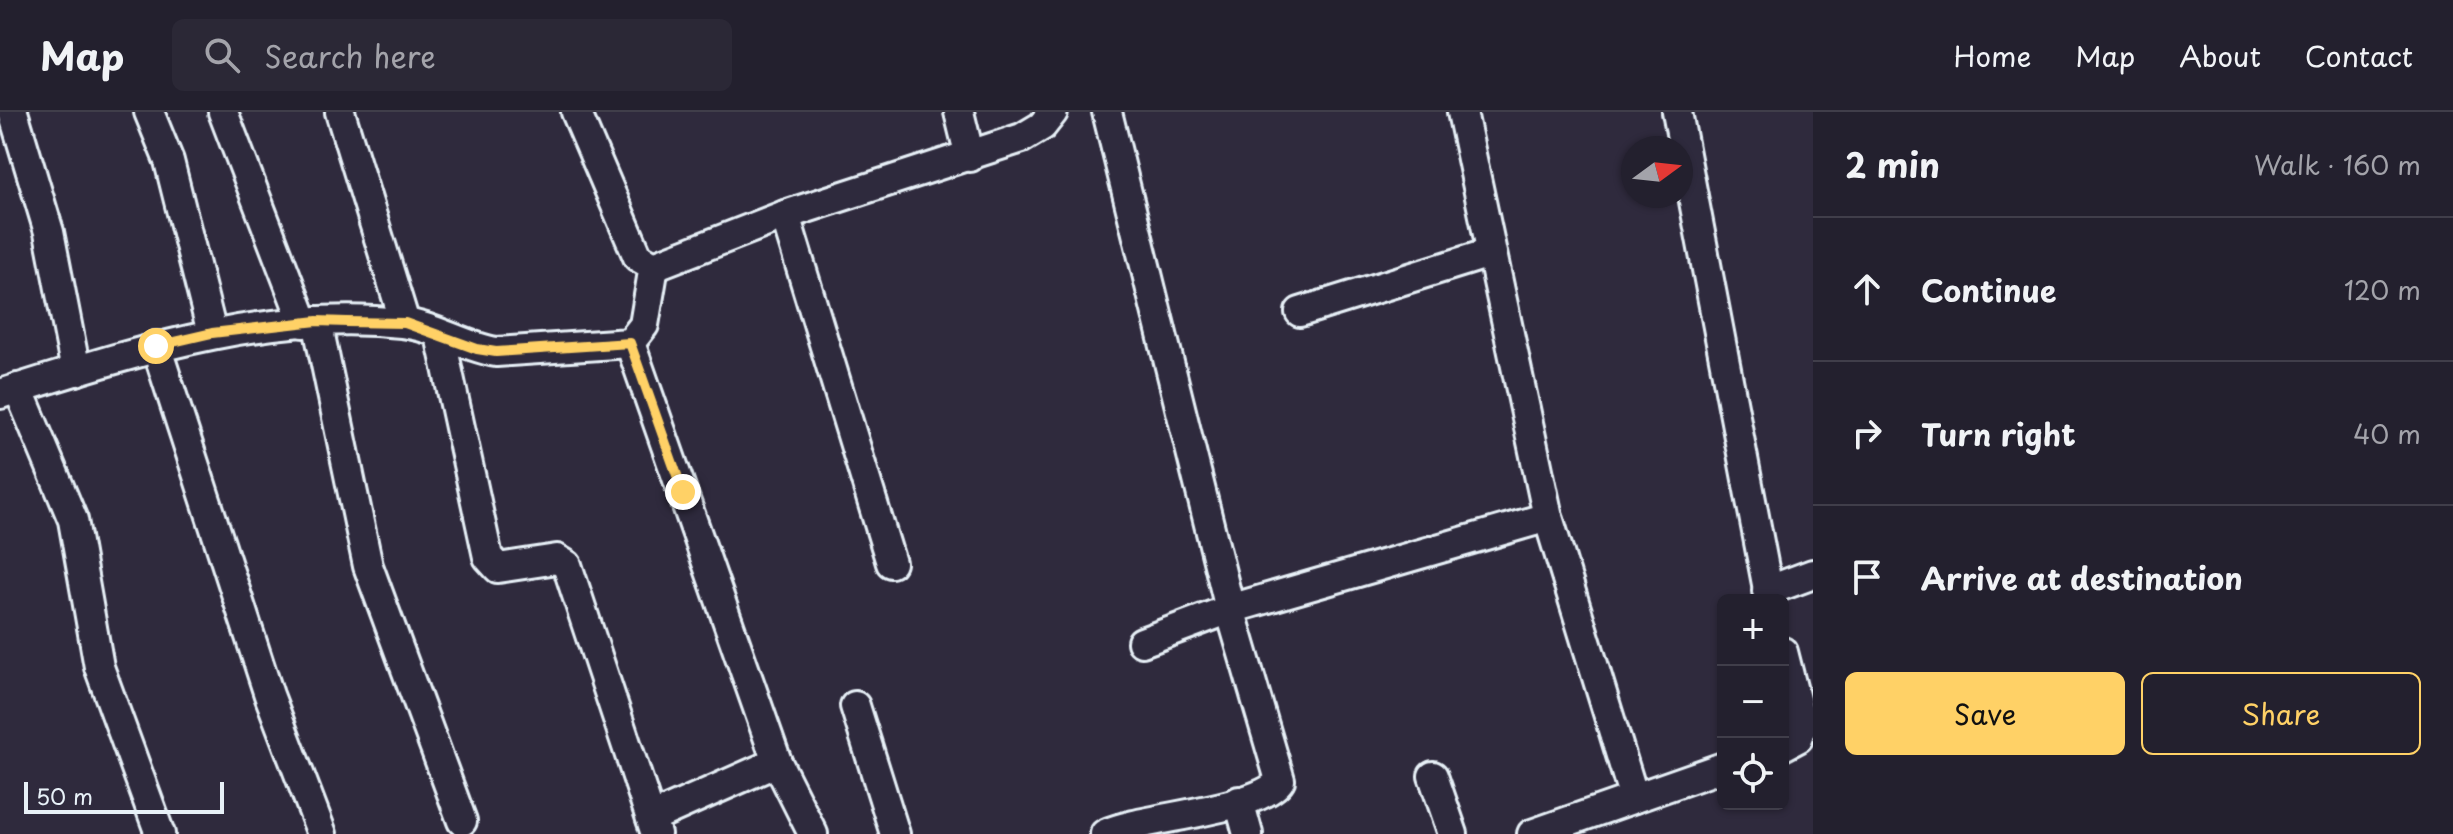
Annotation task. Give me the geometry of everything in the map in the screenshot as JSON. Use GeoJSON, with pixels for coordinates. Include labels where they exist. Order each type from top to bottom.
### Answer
{"type":"FeatureCollection","features":[{"type":"Feature","properties":{"kind":"street"},"geometry":{"type":"LineString","coordinates":[[13,112],[49,232],[76,371]]}},
{"type":"Feature","properties":{"kind":"street"},"geometry":{"type":"LineString","coordinates":[[149,112],[169,161],[212,333]]}},
{"type":"Feature","properties":{"kind":"street"},"geometry":{"type":"LineString","coordinates":[[223,112],[311,322],[368,566],[462,821]]}},
{"type":"Feature","properties":{"kind":"street"},"geometry":{"type":"LineString","coordinates":[[340,112],[405,323]]}},
{"type":"Feature","properties":{"kind":"street"},"geometry":{"type":"LineString","coordinates":[[576,112],[638,257],[654,266]]}},
{"type":"Feature","properties":{"kind":"street"},"geometry":{"type":"LineString","coordinates":[[959,112],[970,157]]}},
{"type":"Feature","properties":{"kind":"street"},"geometry":{"type":"LineString","coordinates":[[654,266],[785,215],[1022,138],[1042,126],[1053,112]]}},
{"type":"Feature","properties":{"kind":"street"},"geometry":{"type":"LineString","coordinates":[[1105,834],[1239,801],[1274,789],[1280,775],[1230,609],[1107,112]]}},
{"type":"Feature","properties":{"kind":"street"},"geometry":{"type":"LineString","coordinates":[[1462,112],[1548,517],[1634,798]]}},
{"type":"Feature","properties":{"kind":"street"},"geometry":{"type":"LineString","coordinates":[[1677,112],[1768,594]]}},
{"type":"Feature","properties":{"kind":"street"},"geometry":{"type":"LineString","coordinates":[[785,215],[891,563]]}},
{"type":"Feature","properties":{"kind":"street"},"geometry":{"type":"LineString","coordinates":[[1300,312],[1490,253]]}},
{"type":"Feature","properties":{"kind":"street"},"geometry":{"type":"LineString","coordinates":[[160,834],[99,667],[73,520],[7,387],[212,333],[311,322],[405,323],[496,352],[630,343],[644,325],[654,266]]}},
{"type":"Feature","properties":{"kind":"street"},"geometry":{"type":"LineString","coordinates":[[440,335],[488,557],[498,568],[557,559],[567,565],[653,826],[777,762]]}},
{"type":"Feature","properties":{"kind":"street"},"geometry":{"type":"LineString","coordinates":[[630,343],[777,762],[813,834]]}},
{"type":"Feature","properties":{"kind":"street"},"geometry":{"type":"LineString","coordinates":[[156,346],[269,695],[322,834]]}},
{"type":"Feature","properties":{"kind":"street"},"geometry":{"type":"LineString","coordinates":[[1142,642],[1230,609],[1548,517]]}},
{"type":"Feature","properties":{"kind":"street"},"geometry":{"type":"LineString","coordinates":[[1772,594],[1813,574]]}},
{"type":"Feature","properties":{"kind":"street"},"geometry":{"type":"LineString","coordinates":[[1787,666],[1802,727],[1799,736]]}},
{"type":"Feature","properties":{"kind":"street"},"geometry":{"type":"LineString","coordinates":[[855,706],[895,834]]}},
{"type":"Feature","properties":{"kind":"street"},"geometry":{"type":"LineString","coordinates":[[1532,834],[1717,769]]}},
{"type":"Feature","properties":{"kind":"street"},"geometry":{"type":"LineString","coordinates":[[1433,776],[1453,834]]}},
{"type":"Feature","properties":{"kind":"street"},"geometry":{"type":"LineString","coordinates":[[1239,801],[1248,834]]}},
{"type":"Feature","properties":{"kind":"route"},"geometry":{"type":"LineString","coordinates":[[156,346],[212,333],[317,321],[405,323],[477,349],[496,352],[630,343],[683,492]]}}]}
